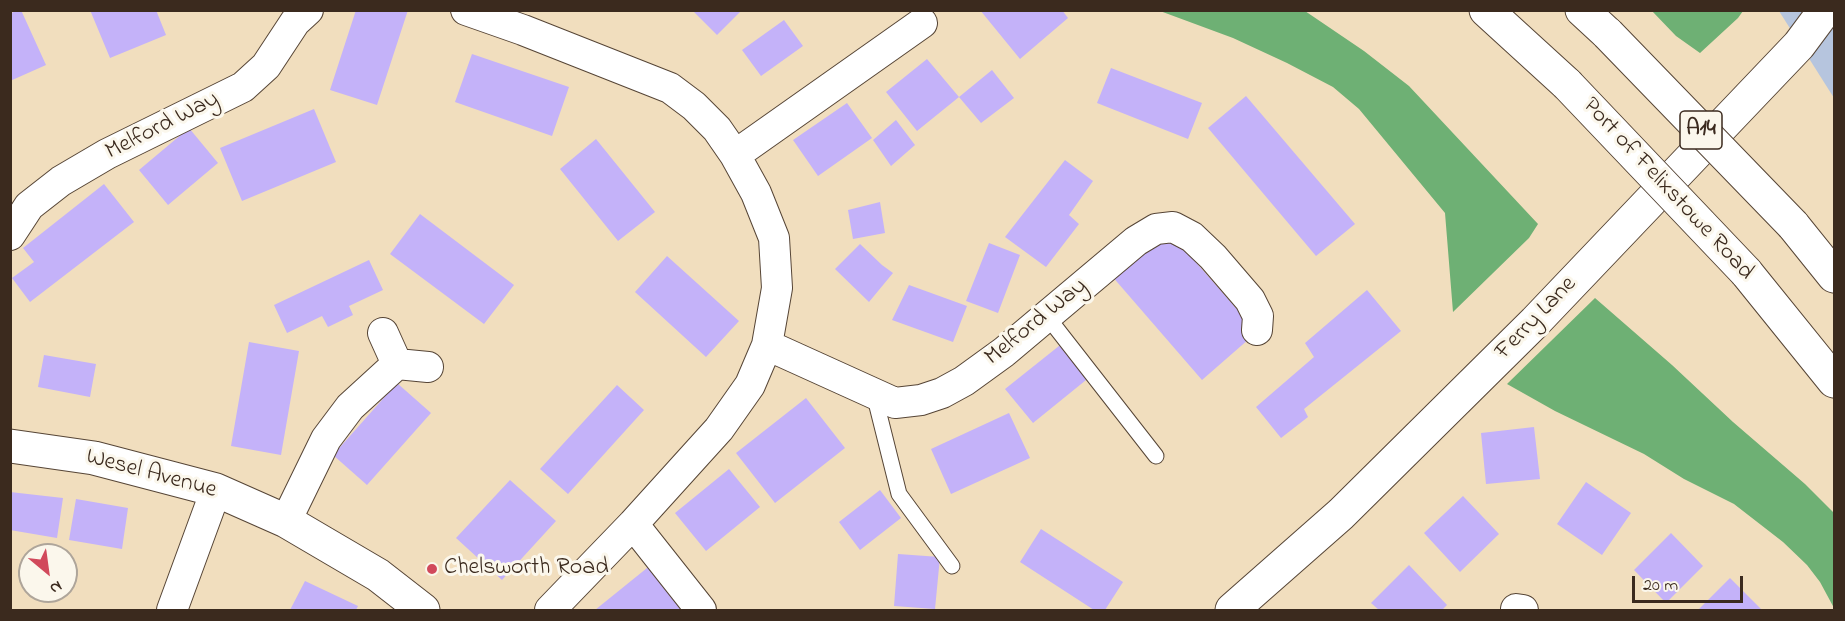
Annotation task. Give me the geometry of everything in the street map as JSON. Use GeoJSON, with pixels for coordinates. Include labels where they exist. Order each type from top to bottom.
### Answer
{"type":"FeatureCollection","features":[{"type":"Feature","properties":{"kind":"main road","name":"Port of Felixstowe Road"},"geometry":{"type":"LineString","coordinates":[[1486,10],[1567,84],[1746,272],[1834,381]]}},
{"type":"Feature","properties":{"kind":"main road","name":"A14"},"geometry":{"type":"LineString","coordinates":[[1582,10],[1793,225],[1834,276]]}},
{"type":"Feature","properties":{"kind":"main road","name":"Ferry Lane"},"geometry":{"type":"LineString","coordinates":[[1232,610],[1341,514],[1535,322],[1791,54],[1825,10]]}},
{"type":"Feature","properties":{"kind":"main road","name":"Wesel Avenue"},"geometry":{"type":"LineString","coordinates":[[10,446],[94,458],[216,490],[286,521],[378,575],[423,610]]}},
{"type":"Feature","properties":{"kind":"street","name":"Melford Way"},"geometry":{"type":"LineString","coordinates":[[10,235],[29,206],[61,181],[107,154],[243,87],[266,66],[295,22],[308,10]]}},
{"type":"Feature","properties":{"kind":"street"},"geometry":{"type":"LineString","coordinates":[[466,10],[526,20],[670,88],[694,106],[717,129],[735,155],[756,193],[774,237],[777,288],[768,345],[750,385],[719,429],[633,524],[550,610]]}},
{"type":"Feature","properties":{"kind":"street"},"geometry":{"type":"LineString","coordinates":[[735,155],[922,23]]}},
{"type":"Feature","properties":{"kind":"street","name":"Melford Way"},"geometry":{"type":"LineString","coordinates":[[768,345],[895,403],[921,400],[942,393],[964,381],[1004,352],[1136,241],[1156,229],[1173,227],[1192,237],[1213,257],[1250,300],[1258,316],[1257,330]]}},
{"type":"Feature","properties":{"kind":"street"},"geometry":{"type":"LineString","coordinates":[[383,333],[396,364]]}},
{"type":"Feature","properties":{"kind":"street"},"geometry":{"type":"LineString","coordinates":[[286,521],[326,439],[350,407],[396,364],[428,367]]}},
{"type":"Feature","properties":{"kind":"street"},"geometry":{"type":"LineString","coordinates":[[172,610],[216,490]]}},
{"type":"Feature","properties":{"kind":"street"},"geometry":{"type":"LineString","coordinates":[[633,524],[701,610]]}},
{"type":"Feature","properties":{"kind":"lane"},"geometry":{"type":"LineString","coordinates":[[1046,315],[1156,456]]}},
{"type":"Feature","properties":{"kind":"lane"},"geometry":{"type":"LineString","coordinates":[[874,394],[899,494],[952,566]]}},
{"type":"Feature","properties":{"kind":"shaded area"},"geometry":{"type":"Polygon","coordinates":[[[1779,11],[1834,11],[1834,98],[1779,11]]]}},
{"type":"Feature","properties":{"kind":"green space"},"geometry":{"type":"Polygon","coordinates":[[[1160,11],[1305,11],[1364,51],[1409,86],[1538,224],[1529,238],[1453,312],[1445,213],[1359,109],[1333,87],[1287,63],[1233,38],[1160,11]]]}},
{"type":"Feature","properties":{"kind":"green space"},"geometry":{"type":"Polygon","coordinates":[[[1652,11],[1743,11],[1700,53],[1676,36],[1652,11]]]}},
{"type":"Feature","properties":{"kind":"green space"},"geometry":{"type":"Polygon","coordinates":[[[1595,298],[1805,484],[1834,513],[1834,608],[1820,582],[1807,565],[1783,542],[1734,504],[1684,479],[1644,454],[1555,411],[1507,384],[1595,298]]]}},
{"type":"Feature","properties":{"kind":"building"},"geometry":{"type":"Polygon","coordinates":[[[21,10],[46,65],[10,81],[10,14],[21,10]]]}},
{"type":"Feature","properties":{"kind":"building"},"geometry":{"type":"Polygon","coordinates":[[[90,10],[156,10],[166,35],[110,58],[90,10]]]}},
{"type":"Feature","properties":{"kind":"building"},"geometry":{"type":"Polygon","coordinates":[[[356,10],[408,10],[377,105],[330,90],[356,10]]]}},
{"type":"Feature","properties":{"kind":"building"},"geometry":{"type":"Polygon","coordinates":[[[692,10],[742,10],[717,35],[692,10]]]}},
{"type":"Feature","properties":{"kind":"building"},"geometry":{"type":"Polygon","coordinates":[[[980,10],[1062,10],[1068,18],[1020,59],[980,10]]]}},
{"type":"Feature","properties":{"kind":"building"},"geometry":{"type":"Polygon","coordinates":[[[784,20],[803,46],[761,76],[742,50],[784,20]]]}},
{"type":"Feature","properties":{"kind":"building"},"geometry":{"type":"Polygon","coordinates":[[[472,54],[569,87],[552,136],[455,102],[472,54]]]}},
{"type":"Feature","properties":{"kind":"building"},"geometry":{"type":"Polygon","coordinates":[[[927,59],[959,97],[917,131],[886,92],[927,59]]]}},
{"type":"Feature","properties":{"kind":"building"},"geometry":{"type":"Polygon","coordinates":[[[1111,68],[1202,103],[1188,139],[1097,103],[1111,68]]]}},
{"type":"Feature","properties":{"kind":"building"},"geometry":{"type":"Polygon","coordinates":[[[992,70],[1014,98],[981,123],[959,97],[992,70]]]}},
{"type":"Feature","properties":{"kind":"building"},"geometry":{"type":"Polygon","coordinates":[[[1246,96],[1355,224],[1316,256],[1208,128],[1246,96]]]}},
{"type":"Feature","properties":{"kind":"building"},"geometry":{"type":"Polygon","coordinates":[[[847,103],[872,138],[818,176],[793,140],[847,103]]]}},
{"type":"Feature","properties":{"kind":"building"},"geometry":{"type":"Polygon","coordinates":[[[314,109],[336,162],[242,201],[220,148],[314,109]]]}},
{"type":"Feature","properties":{"kind":"building"},"geometry":{"type":"Polygon","coordinates":[[[896,120],[915,145],[891,166],[873,140],[896,120]]]}},
{"type":"Feature","properties":{"kind":"building"},"geometry":{"type":"Polygon","coordinates":[[[189,128],[218,163],[168,205],[139,170],[189,128]]]}},
{"type":"Feature","properties":{"kind":"building"},"geometry":{"type":"Polygon","coordinates":[[[596,139],[655,212],[618,241],[560,169],[596,139]]]}},
{"type":"Feature","properties":{"kind":"building"},"geometry":{"type":"Polygon","coordinates":[[[1065,160],[1093,181],[1069,215],[1079,224],[1046,267],[1005,237],[1065,160]]]}},
{"type":"Feature","properties":{"kind":"building"},"geometry":{"type":"Polygon","coordinates":[[[104,184],[134,222],[30,302],[12,278],[34,262],[23,248],[104,184]]]}},
{"type":"Feature","properties":{"kind":"building"},"geometry":{"type":"Polygon","coordinates":[[[880,202],[885,233],[853,239],[848,210],[880,202]]]}},
{"type":"Feature","properties":{"kind":"building"},"geometry":{"type":"Polygon","coordinates":[[[420,214],[514,285],[484,324],[390,254],[420,214]]]}},
{"type":"Feature","properties":{"kind":"building"},"geometry":{"type":"Polygon","coordinates":[[[1166,228],[1257,332],[1202,380],[1111,275],[1166,228]]]}},
{"type":"Feature","properties":{"kind":"building"},"geometry":{"type":"Polygon","coordinates":[[[989,243],[1020,255],[998,313],[966,301],[989,243]]]}},
{"type":"Feature","properties":{"kind":"building"},"geometry":{"type":"Polygon","coordinates":[[[860,244],[893,273],[869,302],[835,269],[860,244]]]}},
{"type":"Feature","properties":{"kind":"building"},"geometry":{"type":"Polygon","coordinates":[[[667,256],[739,321],[706,357],[635,292],[667,256]]]}},
{"type":"Feature","properties":{"kind":"building"},"geometry":{"type":"Polygon","coordinates":[[[369,260],[383,290],[349,306],[353,315],[328,327],[322,316],[287,333],[274,305],[369,260]]]}},
{"type":"Feature","properties":{"kind":"building"},"geometry":{"type":"Polygon","coordinates":[[[909,285],[967,306],[953,342],[892,320],[909,285]]]}},
{"type":"Feature","properties":{"kind":"building"},"geometry":{"type":"Polygon","coordinates":[[[1367,290],[1401,331],[1304,409],[1308,417],[1281,438],[1256,407],[1314,357],[1305,343],[1367,290]]]}},
{"type":"Feature","properties":{"kind":"building"},"geometry":{"type":"Polygon","coordinates":[[[249,342],[299,351],[281,455],[231,446],[249,342]]]}},
{"type":"Feature","properties":{"kind":"building"},"geometry":{"type":"Polygon","coordinates":[[[1064,342],[1091,376],[1033,423],[1005,389],[1064,342]]]}},
{"type":"Feature","properties":{"kind":"building"},"geometry":{"type":"Polygon","coordinates":[[[44,355],[96,364],[90,397],[38,387],[44,355]]]}},
{"type":"Feature","properties":{"kind":"building"},"geometry":{"type":"Polygon","coordinates":[[[397,383],[431,413],[367,485],[333,455],[397,383]]]}},
{"type":"Feature","properties":{"kind":"building"},"geometry":{"type":"Polygon","coordinates":[[[617,385],[644,410],[568,494],[540,469],[617,385]]]}},
{"type":"Feature","properties":{"kind":"building"},"geometry":{"type":"Polygon","coordinates":[[[806,398],[845,448],[775,503],[736,453],[806,398]]]}},
{"type":"Feature","properties":{"kind":"building"},"geometry":{"type":"Polygon","coordinates":[[[1009,413],[1030,458],[951,494],[931,449],[1009,413]]]}},
{"type":"Feature","properties":{"kind":"building"},"geometry":{"type":"Polygon","coordinates":[[[1534,427],[1540,479],[1486,484],[1481,433],[1534,427]]]}},
{"type":"Feature","properties":{"kind":"building"},"geometry":{"type":"Polygon","coordinates":[[[729,469],[760,507],[706,551],[675,513],[729,469]]]}},
{"type":"Feature","properties":{"kind":"building"},"geometry":{"type":"Polygon","coordinates":[[[510,480],[556,521],[502,580],[456,538],[510,480]]]}},
{"type":"Feature","properties":{"kind":"building"},"geometry":{"type":"Polygon","coordinates":[[[1586,482],[1631,513],[1602,555],[1557,524],[1586,482]]]}},
{"type":"Feature","properties":{"kind":"building"},"geometry":{"type":"Polygon","coordinates":[[[880,490],[901,518],[860,550],[839,522],[880,490]]]}},
{"type":"Feature","properties":{"kind":"building"},"geometry":{"type":"Polygon","coordinates":[[[10,492],[63,498],[57,538],[10,530],[10,492]]]}},
{"type":"Feature","properties":{"kind":"building"},"geometry":{"type":"Polygon","coordinates":[[[1463,496],[1499,534],[1460,572],[1424,533],[1463,496]]]}},
{"type":"Feature","properties":{"kind":"building"},"geometry":{"type":"Polygon","coordinates":[[[76,499],[128,508],[122,549],[69,540],[76,499]]]}},
{"type":"Feature","properties":{"kind":"building"},"geometry":{"type":"Polygon","coordinates":[[[1041,529],[1123,582],[1105,610],[1094,610],[1020,562],[1041,529]]]}},
{"type":"Feature","properties":{"kind":"building"},"geometry":{"type":"Polygon","coordinates":[[[1671,533],[1703,566],[1666,603],[1634,570],[1671,533]]]}},
{"type":"Feature","properties":{"kind":"building"},"geometry":{"type":"Polygon","coordinates":[[[898,554],[940,557],[935,609],[894,606],[898,554]]]}},
{"type":"Feature","properties":{"kind":"building"},"geometry":{"type":"Polygon","coordinates":[[[652,564],[686,606],[680,610],[595,610],[652,564]]]}},
{"type":"Feature","properties":{"kind":"building"},"geometry":{"type":"Polygon","coordinates":[[[1409,565],[1447,605],[1442,610],[1379,610],[1371,603],[1409,565]]]}},
{"type":"Feature","properties":{"kind":"building"},"geometry":{"type":"Polygon","coordinates":[[[1730,578],[1762,610],[1698,610],[1730,578]]]}},
{"type":"Feature","properties":{"kind":"building"},"geometry":{"type":"Polygon","coordinates":[[[305,581],[358,606],[356,610],[290,610],[305,581]]]}},
{"type":"Feature","properties":{"kind":"place","name":"Chelsworth Road"},"geometry":{"type":"Point","coordinates":[432,569]}}]}
